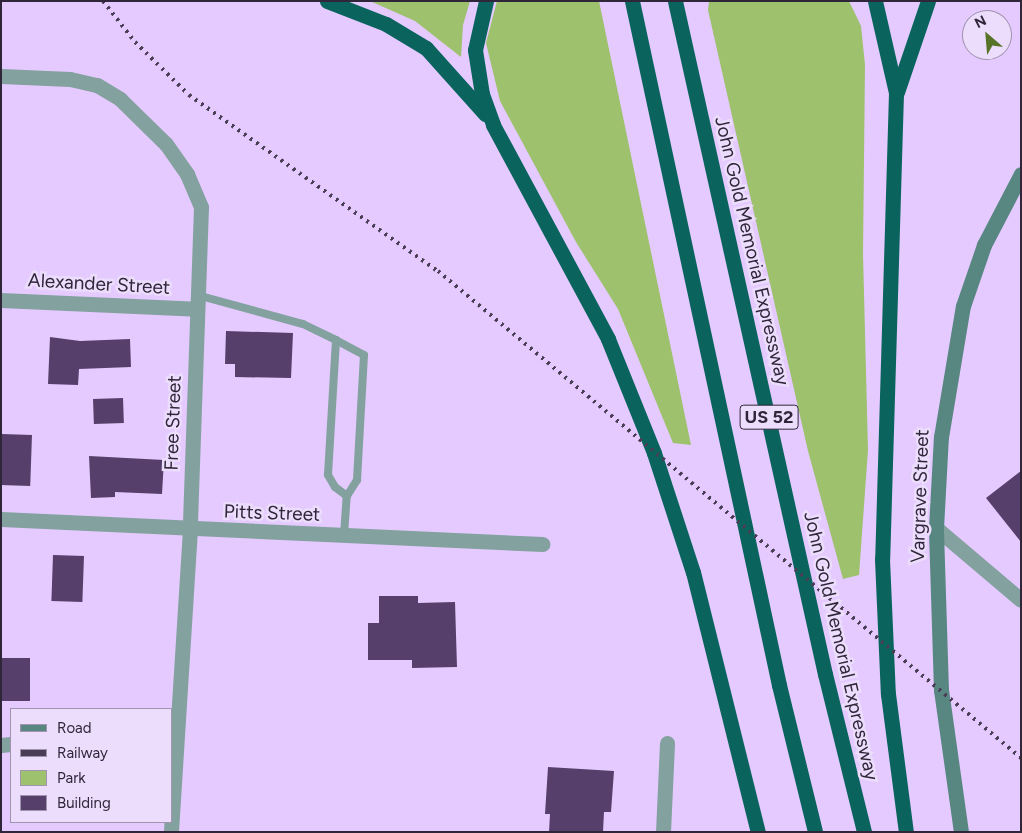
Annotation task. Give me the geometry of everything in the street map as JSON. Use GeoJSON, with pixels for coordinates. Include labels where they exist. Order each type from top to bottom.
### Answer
{"type":"FeatureCollection","features":[{"type":"Feature","properties":{"kind":"highway"},"geometry":{"type":"LineString","coordinates":[[327,1],[386,24],[426,48],[494,125]]}},
{"type":"Feature","properties":{"kind":"highway"},"geometry":{"type":"LineString","coordinates":[[486,1],[475,50],[482,94],[494,125],[608,339],[654,453],[693,572],[758,832]]}},
{"type":"Feature","properties":{"kind":"highway","name":"US 52"},"geometry":{"type":"LineString","coordinates":[[632,1],[777,675],[815,832]]}},
{"type":"Feature","properties":{"kind":"highway","name":"John Gold Memorial Expressway"},"geometry":{"type":"LineString","coordinates":[[675,1],[829,693],[864,832]]}},
{"type":"Feature","properties":{"kind":"highway"},"geometry":{"type":"LineString","coordinates":[[875,1],[896,94],[882,559],[888,694],[906,832]]}},
{"type":"Feature","properties":{"kind":"highway"},"geometry":{"type":"LineString","coordinates":[[896,94],[928,1]]}},
{"type":"Feature","properties":{"kind":"street","name":"Free Street"},"geometry":{"type":"LineString","coordinates":[[1,76],[70,78],[97,85],[128,104],[166,144],[187,174],[201,207],[203,234],[196,302],[190,529],[173,745],[172,788]]}},
{"type":"Feature","properties":{"kind":"street","name":"Vargrave Street"},"geometry":{"type":"LineString","coordinates":[[961,832],[941,690],[936,528],[941,437],[956,332],[984,245],[1021,174]]}},
{"type":"Feature","properties":{"kind":"street","name":"Alexander Street"},"geometry":{"type":"LineString","coordinates":[[1,300],[196,302]]}},
{"type":"Feature","properties":{"kind":"street","name":"Pitts Street"},"geometry":{"type":"LineString","coordinates":[[1,520],[542,544]]}},
{"type":"Feature","properties":{"kind":"street"},"geometry":{"type":"LineString","coordinates":[[936,528],[1021,600]]}},
{"type":"Feature","properties":{"kind":"street"},"geometry":{"type":"LineString","coordinates":[[663,832],[667,743]]}},
{"type":"Feature","properties":{"kind":"lane"},"geometry":{"type":"LineString","coordinates":[[196,302],[303,324],[364,355],[357,480],[347,496],[344,536]]}},
{"type":"Feature","properties":{"kind":"lane"},"geometry":{"type":"LineString","coordinates":[[336,340],[328,475],[335,487],[347,496]]}},
{"type":"Feature","properties":{"kind":"green space"},"geometry":{"type":"Polygon","coordinates":[[[370,1],[470,1],[463,25],[461,57],[415,21],[370,1]]]}},
{"type":"Feature","properties":{"kind":"green space"},"geometry":{"type":"Polygon","coordinates":[[[497,1],[599,1],[691,445],[673,443],[618,309],[576,242],[500,101],[486,43],[497,1]]]}},
{"type":"Feature","properties":{"kind":"green space"},"geometry":{"type":"Polygon","coordinates":[[[709,1],[849,1],[861,26],[865,65],[863,254],[868,450],[859,575],[843,579],[808,451],[708,10],[709,1]]]}},
{"type":"Feature","properties":{"kind":"building"},"geometry":{"type":"Polygon","coordinates":[[[226,331],[293,333],[291,378],[235,377],[235,364],[225,364],[226,331]]]}},
{"type":"Feature","properties":{"kind":"building"},"geometry":{"type":"Polygon","coordinates":[[[50,337],[80,341],[130,339],[131,367],[79,369],[78,385],[48,384],[50,337]]]}},
{"type":"Feature","properties":{"kind":"building"},"geometry":{"type":"Polygon","coordinates":[[[123,398],[124,423],[94,424],[93,399],[123,398]]]}},
{"type":"Feature","properties":{"kind":"building"},"geometry":{"type":"Polygon","coordinates":[[[2,434],[32,435],[30,486],[1,485],[2,434]]]}},
{"type":"Feature","properties":{"kind":"building"},"geometry":{"type":"Polygon","coordinates":[[[89,456],[164,460],[162,494],[115,492],[115,497],[91,498],[89,456]]]}},
{"type":"Feature","properties":{"kind":"building"},"geometry":{"type":"Polygon","coordinates":[[[1021,471],[1021,542],[986,498],[1021,471]]]}},
{"type":"Feature","properties":{"kind":"building"},"geometry":{"type":"Polygon","coordinates":[[[53,555],[84,556],[82,602],[51,601],[53,555]]]}},
{"type":"Feature","properties":{"kind":"building"},"geometry":{"type":"Polygon","coordinates":[[[379,596],[418,596],[418,603],[455,602],[457,667],[412,668],[412,660],[368,660],[368,623],[379,623],[379,596]]]}},
{"type":"Feature","properties":{"kind":"building"},"geometry":{"type":"Polygon","coordinates":[[[1,658],[30,658],[30,701],[1,701],[1,658]]]}},
{"type":"Feature","properties":{"kind":"building"},"geometry":{"type":"Polygon","coordinates":[[[548,767],[614,771],[611,812],[604,812],[603,832],[549,832],[550,814],[545,814],[548,767]]]}},
{"type":"Feature","properties":{"kind":"railway"},"geometry":{"type":"LineString","coordinates":[[103,1],[135,42],[189,95],[438,271],[1021,758]]}}]}
